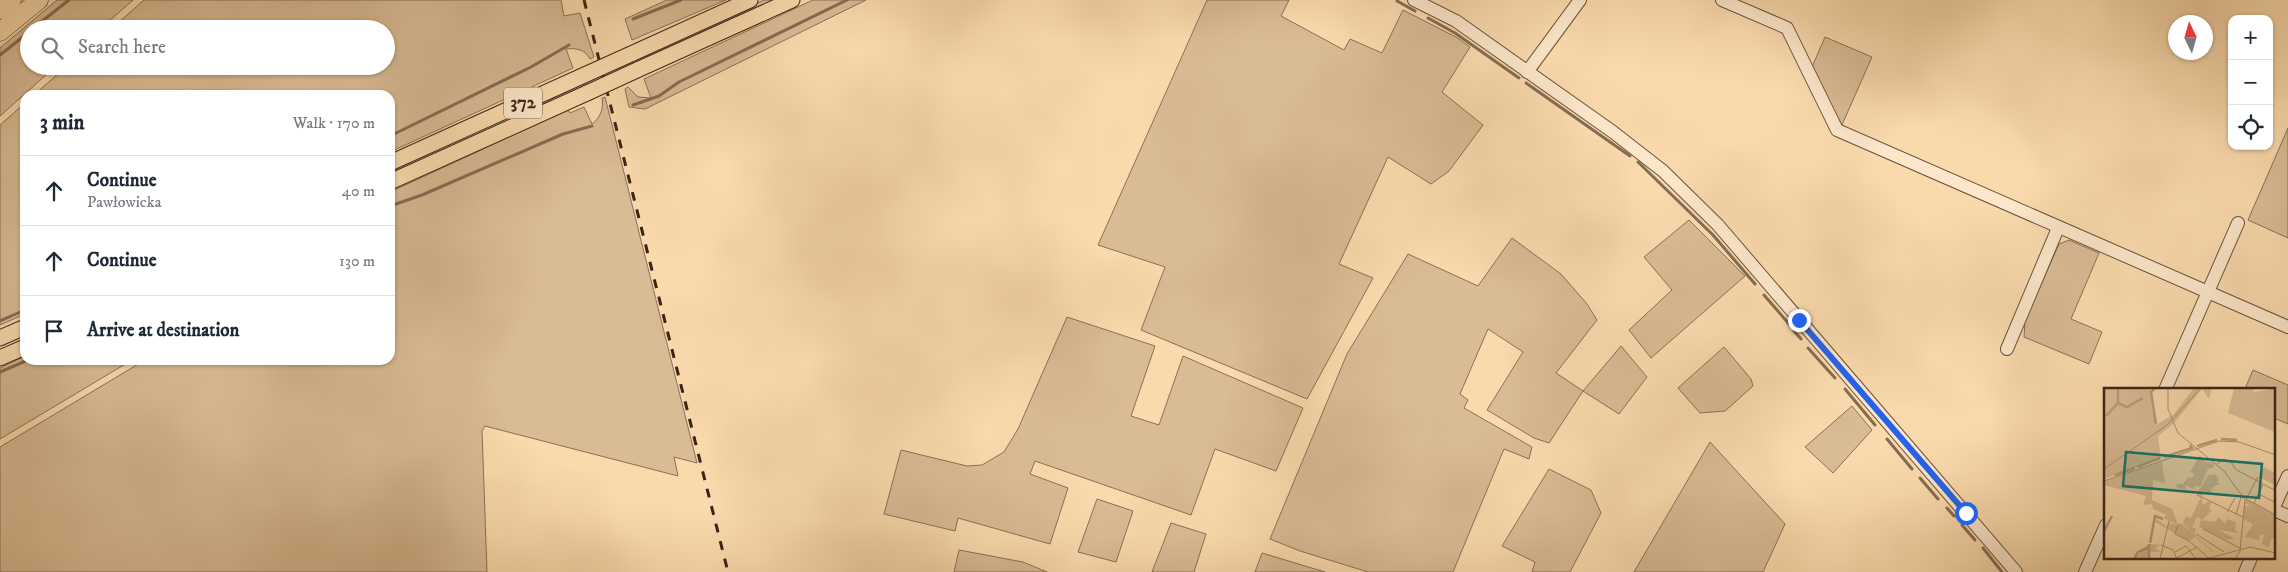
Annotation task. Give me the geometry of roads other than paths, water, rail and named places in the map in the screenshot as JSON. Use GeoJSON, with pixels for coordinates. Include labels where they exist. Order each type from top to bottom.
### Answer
{"type":"FeatureCollection","features":[{"type":"Feature","properties":{"kind":"highway"},"geometry":{"type":"LineString","coordinates":[[0,10],[12,0]]}},
{"type":"Feature","properties":{"kind":"highway"},"geometry":{"type":"LineString","coordinates":[[0,32],[39,0]]}},
{"type":"Feature","properties":{"kind":"main road","name":"372"},"geometry":{"type":"LineString","coordinates":[[395,161],[750,0]]}},
{"type":"Feature","properties":{"kind":"main road","name":"372"},"geometry":{"type":"LineString","coordinates":[[395,180],[792,0]]}},
{"type":"Feature","properties":{"kind":"main road"},"geometry":{"type":"LineString","coordinates":[[0,338],[20,329]]}},
{"type":"Feature","properties":{"kind":"main road"},"geometry":{"type":"LineString","coordinates":[[0,358],[20,349]]}},
{"type":"Feature","properties":{"kind":"street"},"geometry":{"type":"LineString","coordinates":[[1414,0],[1456,21],[1613,132],[1663,171],[1718,225],[2016,572]]}},
{"type":"Feature","properties":{"kind":"street"},"geometry":{"type":"LineString","coordinates":[[1527,72],[1580,0]]}},
{"type":"Feature","properties":{"kind":"street"},"geometry":{"type":"LineString","coordinates":[[1722,0],[1787,28],[1837,130],[2288,327]]}},
{"type":"Feature","properties":{"kind":"street"},"geometry":{"type":"LineString","coordinates":[[2165,388],[2238,223]]}},
{"type":"Feature","properties":{"kind":"street"},"geometry":{"type":"LineString","coordinates":[[2007,349],[2058,228]]}},
{"type":"Feature","properties":{"kind":"street"},"geometry":{"type":"LineString","coordinates":[[2276,503],[2288,476]]}},
{"type":"Feature","properties":{"kind":"street"},"geometry":{"type":"LineString","coordinates":[[2276,509],[2288,516]]}},
{"type":"Feature","properties":{"kind":"street"},"geometry":{"type":"LineString","coordinates":[[2085,572],[2104,529]]}},
{"type":"Feature","properties":{"kind":"street"},"geometry":{"type":"LineString","coordinates":[[2245,572],[2250,560]]}},
{"type":"Feature","properties":{"kind":"waterway"},"geometry":{"type":"LineString","coordinates":[[43,20],[69,0]]}},
{"type":"Feature","properties":{"kind":"waterway"},"geometry":{"type":"LineString","coordinates":[[633,19],[681,0]]}},
{"type":"Feature","properties":{"kind":"waterway"},"geometry":{"type":"LineString","coordinates":[[633,105],[659,96],[679,82],[847,0]]}},
{"type":"Feature","properties":{"kind":"waterway"},"geometry":{"type":"LineString","coordinates":[[1397,1],[1415,11]]}},
{"type":"Feature","properties":{"kind":"waterway"},"geometry":{"type":"LineString","coordinates":[[1428,18],[1455,33],[1519,78]]}},
{"type":"Feature","properties":{"kind":"waterway"},"geometry":{"type":"LineString","coordinates":[[0,55],[20,39]]}},
{"type":"Feature","properties":{"kind":"waterway"},"geometry":{"type":"LineString","coordinates":[[395,134],[531,67],[569,45]]}},
{"type":"Feature","properties":{"kind":"waterway"},"geometry":{"type":"LineString","coordinates":[[1526,83],[1630,156]]}},
{"type":"Feature","properties":{"kind":"waterway"},"geometry":{"type":"LineString","coordinates":[[395,204],[422,195],[563,134],[592,126]]}},
{"type":"Feature","properties":{"kind":"waterway"},"geometry":{"type":"LineString","coordinates":[[1638,162],[1713,235],[1755,284]]}},
{"type":"Feature","properties":{"kind":"waterway"},"geometry":{"type":"LineString","coordinates":[[1764,295],[1789,324]]}},
{"type":"Feature","properties":{"kind":"waterway"},"geometry":{"type":"LineString","coordinates":[[0,321],[20,312]]}},
{"type":"Feature","properties":{"kind":"waterway"},"geometry":{"type":"LineString","coordinates":[[1794,331],[1801,339]]}},
{"type":"Feature","properties":{"kind":"waterway"},"geometry":{"type":"LineString","coordinates":[[1808,348],[1835,378]]}},
{"type":"Feature","properties":{"kind":"waterway"},"geometry":{"type":"LineString","coordinates":[[0,372],[20,363]]}},
{"type":"Feature","properties":{"kind":"waterway"},"geometry":{"type":"LineString","coordinates":[[1845,389],[1875,425]]}},
{"type":"Feature","properties":{"kind":"waterway"},"geometry":{"type":"LineString","coordinates":[[1887,439],[1912,469]]}},
{"type":"Feature","properties":{"kind":"waterway"},"geometry":{"type":"LineString","coordinates":[[1920,478],[1938,499]]}},
{"type":"Feature","properties":{"kind":"waterway"},"geometry":{"type":"LineString","coordinates":[[1947,508],[1954,516]]}},
{"type":"Feature","properties":{"kind":"waterway"},"geometry":{"type":"LineString","coordinates":[[1962,525],[1975,540]]}},
{"type":"Feature","properties":{"kind":"waterway"},"geometry":{"type":"LineString","coordinates":[[1983,548],[2002,572]]}},
{"type":"Feature","properties":{"kind":"railway"},"geometry":{"type":"LineString","coordinates":[[584,0],[728,572]]}}]}
